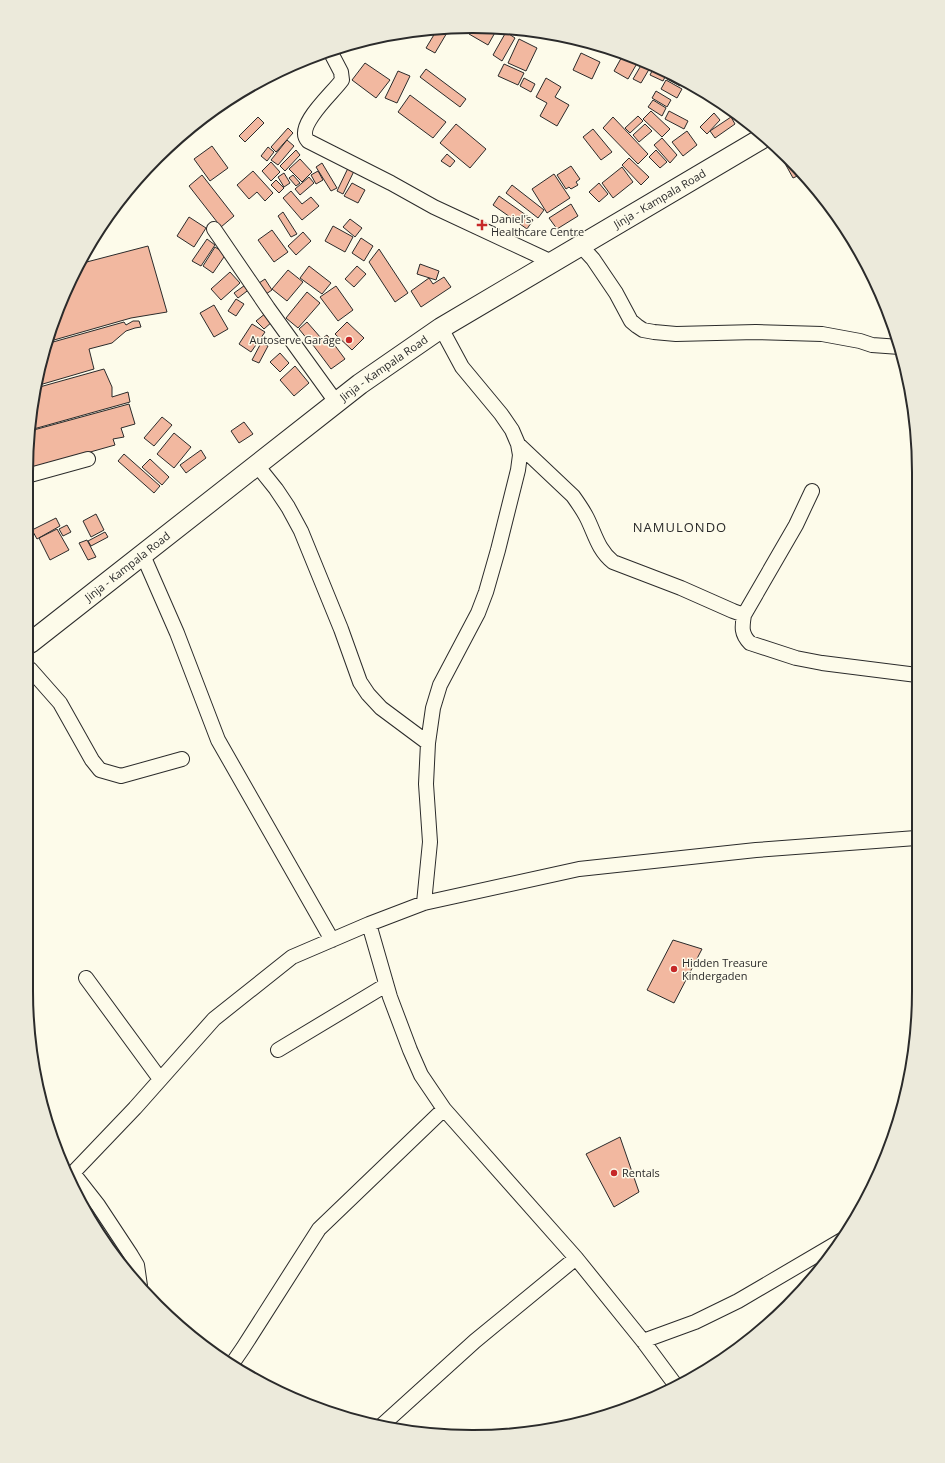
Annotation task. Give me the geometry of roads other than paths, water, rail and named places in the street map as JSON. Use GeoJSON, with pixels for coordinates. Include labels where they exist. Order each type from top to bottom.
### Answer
{"type":"FeatureCollection","features":[{"type":"Feature","properties":{"kind":"highway","name":"Jinja - Kampala Road"},"geometry":{"type":"LineString","coordinates":[[33,641],[142,553],[336,402],[441,328],[759,140]]}},
{"type":"Feature","properties":{"kind":"street"},"geometry":{"type":"LineString","coordinates":[[332,56],[341,72],[342,80],[307,122],[304,132],[308,141],[391,183],[434,207],[552,262]]}},
{"type":"Feature","properties":{"kind":"street"},"geometry":{"type":"LineString","coordinates":[[214,230],[336,402]]}},
{"type":"Feature","properties":{"kind":"street"},"geometry":{"type":"LineString","coordinates":[[580,246],[593,259],[616,293],[631,321],[643,330],[676,334],[756,332],[822,334],[860,341],[872,345],[893,346]]}},
{"type":"Feature","properties":{"kind":"street"},"geometry":{"type":"LineString","coordinates":[[424,903],[430,842],[426,784],[428,743],[433,708],[440,685],[478,613],[486,592],[518,470],[520,455],[518,444],[512,430],[502,414],[462,367],[441,328]]}},
{"type":"Feature","properties":{"kind":"street"},"geometry":{"type":"LineString","coordinates":[[518,444],[573,496],[588,519],[599,546],[605,555],[613,562],[681,588],[744,615]]}},
{"type":"Feature","properties":{"kind":"street"},"geometry":{"type":"LineString","coordinates":[[33,474],[88,459]]}},
{"type":"Feature","properties":{"kind":"street"},"geometry":{"type":"LineString","coordinates":[[256,464],[288,507],[301,531],[341,629],[360,682],[368,694],[381,708],[428,743]]}},
{"type":"Feature","properties":{"kind":"street"},"geometry":{"type":"LineString","coordinates":[[812,491],[796,525],[744,615],[743,633],[750,643],[796,658],[815,662],[912,674]]}},
{"type":"Feature","properties":{"kind":"street"},"geometry":{"type":"LineString","coordinates":[[142,553],[177,633],[218,740],[332,940]]}},
{"type":"Feature","properties":{"kind":"street"},"geometry":{"type":"LineString","coordinates":[[33,672],[60,704],[92,760],[100,770],[121,776],[182,759]]}},
{"type":"Feature","properties":{"kind":"street"},"geometry":{"type":"LineString","coordinates":[[73,1173],[214,1020],[292,957],[369,924],[424,903],[579,869],[756,850],[912,838]]}},
{"type":"Feature","properties":{"kind":"street"},"geometry":{"type":"LineString","coordinates":[[369,924],[386,985],[421,1075],[444,1109],[576,1258],[643,1341],[673,1382]]}},
{"type":"Feature","properties":{"kind":"street"},"geometry":{"type":"LineString","coordinates":[[86,978],[160,1079]]}},
{"type":"Feature","properties":{"kind":"street"},"geometry":{"type":"LineString","coordinates":[[278,1050],[386,985]]}},
{"type":"Feature","properties":{"kind":"street"},"geometry":{"type":"LineString","coordinates":[[235,1360],[319,1229],[444,1109]]}},
{"type":"Feature","properties":{"kind":"street"},"geometry":{"type":"LineString","coordinates":[[74,1177],[102,1212],[131,1255],[137,1265],[139,1276]]}},
{"type":"Feature","properties":{"kind":"street"},"geometry":{"type":"LineString","coordinates":[[643,1341],[702,1319],[738,1301],[828,1248]]}},
{"type":"Feature","properties":{"kind":"street"},"geometry":{"type":"LineString","coordinates":[[386,1422],[475,1341],[576,1258]]}},
{"type":"Feature","properties":{"kind":"place","name":"Daniel's Healthcare Centre"},"geometry":{"type":"Point","coordinates":[482,225]}},
{"type":"Feature","properties":{"kind":"place","name":"Autoserve Garage"},"geometry":{"type":"Point","coordinates":[349,340]}},
{"type":"Feature","properties":{"kind":"place","name":"Hidden Treasure Kindergaden"},"geometry":{"type":"Point","coordinates":[674,969]}},
{"type":"Feature","properties":{"kind":"place","name":"Rentals"},"geometry":{"type":"Point","coordinates":[614,1173]}},
{"type":"Feature","properties":{"kind":"district","name":"NAMULONDO"},"geometry":{"type":"Point","coordinates":[680,527]}}]}
